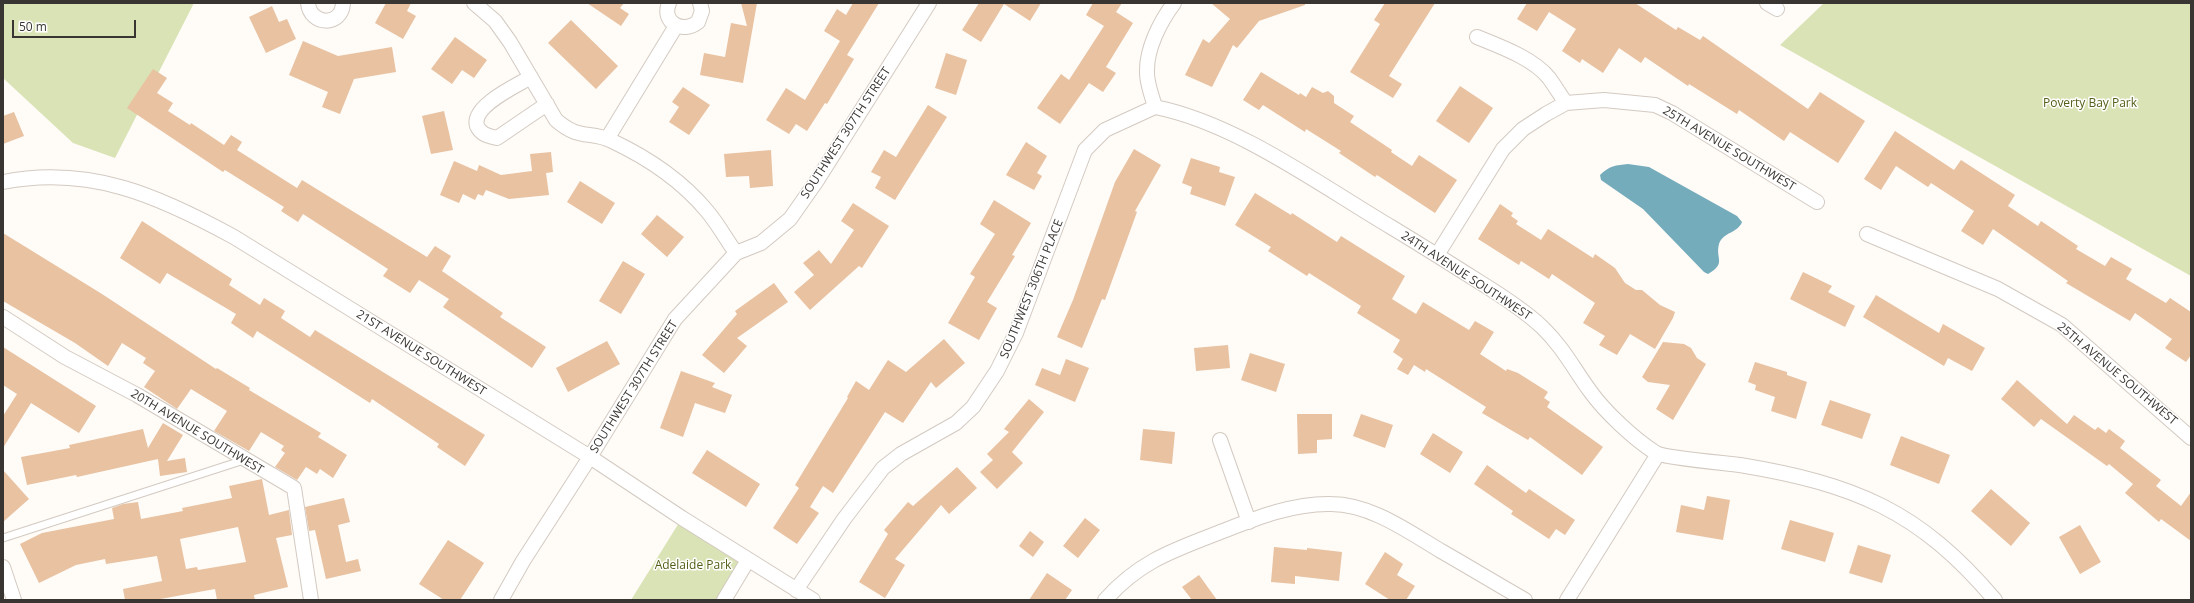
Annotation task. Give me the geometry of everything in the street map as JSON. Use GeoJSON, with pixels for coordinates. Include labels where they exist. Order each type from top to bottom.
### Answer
{"type":"FeatureCollection","features":[{"type":"Feature","properties":{"kind":"street"},"geometry":{"type":"LineString","coordinates":[[308,3],[308,9],[315,18],[326,22],[332,20],[341,13],[343,3]]}},
{"type":"Feature","properties":{"kind":"street"},"geometry":{"type":"LineString","coordinates":[[474,3],[495,21],[531,77],[556,120],[578,135],[607,139],[632,150],[686,188],[707,211],[736,253]]}},
{"type":"Feature","properties":{"kind":"street"},"geometry":{"type":"LineString","coordinates":[[669,3],[667,13],[669,18],[676,26],[688,28],[698,22],[702,11],[700,3]]}},
{"type":"Feature","properties":{"kind":"street","name":"SOUTHWEST 307TH STREET"},"geometry":{"type":"LineString","coordinates":[[501,600],[523,561],[590,457],[675,319],[736,253],[761,242],[790,219],[929,3]]}},
{"type":"Feature","properties":{"kind":"street"},"geometry":{"type":"LineString","coordinates":[[1155,107],[1146,73],[1150,49],[1160,27],[1174,3]]}},
{"type":"Feature","properties":{"kind":"street"},"geometry":{"type":"LineString","coordinates":[[607,139],[676,26]]}},
{"type":"Feature","properties":{"kind":"street"},"geometry":{"type":"LineString","coordinates":[[1437,255],[1503,149],[1523,130],[1566,103],[1548,77],[1541,70],[1508,50],[1477,36]]}},
{"type":"Feature","properties":{"kind":"street"},"geometry":{"type":"LineString","coordinates":[[531,77],[484,106],[478,112],[476,119],[478,126],[487,136],[497,138],[547,104]]}},
{"type":"Feature","properties":{"kind":"street","name":"25TH AVENUE SOUTHWEST"},"geometry":{"type":"LineString","coordinates":[[1566,103],[1604,100],[1655,105],[1672,113],[1817,202]]}},
{"type":"Feature","properties":{"kind":"street","name":"24TH AVENUE SOUTHWEST"},"geometry":{"type":"LineString","coordinates":[[1155,107],[1180,112],[1205,122],[1258,148],[1437,255],[1506,300],[1538,324],[1559,344],[1600,404],[1615,419],[1658,454]]}},
{"type":"Feature","properties":{"kind":"street","name":"SOUTHWEST 306TH PLACE"},"geometry":{"type":"LineString","coordinates":[[796,590],[844,519],[884,468],[901,454],[937,436],[956,423],[973,407],[997,372],[1016,332],[1085,150],[1092,140],[1105,130],[1155,107]]}},
{"type":"Feature","properties":{"kind":"street","name":"21ST AVENUE SOUTHWEST"},"geometry":{"type":"LineString","coordinates":[[3,182],[53,176],[103,182],[143,193],[177,207],[234,237],[590,457],[748,560],[813,600]]}},
{"type":"Feature","properties":{"kind":"street","name":"25TH AVENUE SOUTHWEST"},"geometry":{"type":"LineString","coordinates":[[1867,234],[1998,289],[2062,325],[2191,438]]}},
{"type":"Feature","properties":{"kind":"street","name":"20TH AVENUE SOUTHWEST"},"geometry":{"type":"LineString","coordinates":[[3,317],[65,357],[137,395],[244,460],[294,488],[311,600]]}},
{"type":"Feature","properties":{"kind":"street"},"geometry":{"type":"LineString","coordinates":[[1220,440],[1249,522]]}},
{"type":"Feature","properties":{"kind":"street"},"geometry":{"type":"LineString","coordinates":[[1567,600],[1658,454],[1711,460],[1801,477],[1841,488],[1873,501],[1912,522],[1930,535],[1963,565],[1995,600]]}},
{"type":"Feature","properties":{"kind":"street"},"geometry":{"type":"LineString","coordinates":[[1105,600],[1120,583],[1140,567],[1160,556],[1249,522],[1298,506],[1332,504],[1349,506],[1397,525],[1525,600]]}},
{"type":"Feature","properties":{"kind":"street"},"geometry":{"type":"LineString","coordinates":[[724,600],[748,560]]}},
{"type":"Feature","properties":{"kind":"street"},"geometry":{"type":"LineString","coordinates":[[3,567],[14,600]]}},
{"type":"Feature","properties":{"kind":"lane"},"geometry":{"type":"LineString","coordinates":[[3,538],[244,460]]}},
{"type":"Feature","properties":{"kind":"green space"},"geometry":{"type":"Polygon","coordinates":[[[3,3],[194,3],[115,158],[73,143],[3,78],[3,3]]]}},
{"type":"Feature","properties":{"kind":"green space","name":"Poverty Bay Park"},"geometry":{"type":"Polygon","coordinates":[[[1824,3],[2191,3],[2191,276],[1780,45],[1824,3]]]}},
{"type":"Feature","properties":{"kind":"green space","name":"Adelaide Park"},"geometry":{"type":"Polygon","coordinates":[[[682,518],[744,557],[718,600],[631,600],[682,518]]]}},
{"type":"Feature","properties":{"kind":"water"},"geometry":{"type":"Polygon","coordinates":[[[1628,164],[1649,167],[1737,216],[1742,222],[1740,226],[1721,240],[1718,249],[1719,264],[1714,270],[1708,274],[1704,272],[1643,209],[1601,180],[1600,175],[1606,170],[1616,166],[1628,164]]]}},
{"type":"Feature","properties":{"kind":"building"},"geometry":{"type":"Polygon","coordinates":[[[386,3],[411,3],[407,11],[416,16],[403,39],[375,23],[386,3]]]}},
{"type":"Feature","properties":{"kind":"building"},"geometry":{"type":"Polygon","coordinates":[[[587,3],[624,3],[620,8],[629,14],[621,26],[587,3]]]}},
{"type":"Feature","properties":{"kind":"building"},"geometry":{"type":"Polygon","coordinates":[[[741,3],[757,3],[743,83],[700,75],[704,53],[725,57],[731,23],[747,26],[741,3]]]}},
{"type":"Feature","properties":{"kind":"building"},"geometry":{"type":"Polygon","coordinates":[[[853,3],[879,3],[847,55],[854,59],[827,104],[825,103],[807,131],[796,124],[789,134],[766,120],[786,88],[805,100],[840,41],[824,31],[837,9],[846,15],[853,3]]]}},
{"type":"Feature","properties":{"kind":"building"},"geometry":{"type":"Polygon","coordinates":[[[979,3],[1041,3],[1030,21],[1004,4],[981,42],[962,30],[979,3]]]}},
{"type":"Feature","properties":{"kind":"building"},"geometry":{"type":"Polygon","coordinates":[[[1093,3],[1122,3],[1116,12],[1133,23],[1106,67],[1116,73],[1103,92],[1089,83],[1060,124],[1037,108],[1061,74],[1069,80],[1104,26],[1086,15],[1093,3]]]}},
{"type":"Feature","properties":{"kind":"building"},"geometry":{"type":"Polygon","coordinates":[[[1211,3],[1305,3],[1305,5],[1259,21],[1237,48],[1233,45],[1212,87],[1185,75],[1203,39],[1209,43],[1230,19],[1211,3]]]}},
{"type":"Feature","properties":{"kind":"building"},"geometry":{"type":"Polygon","coordinates":[[[1385,3],[1435,3],[1389,76],[1402,84],[1393,98],[1350,72],[1380,24],[1374,20],[1385,3]]]}},
{"type":"Feature","properties":{"kind":"building"},"geometry":{"type":"Polygon","coordinates":[[[1527,3],[1635,3],[1676,30],[1678,27],[1700,40],[1703,36],[1808,109],[1820,92],[1865,121],[1838,163],[1790,132],[1784,141],[1739,110],[1737,114],[1689,84],[1688,86],[1645,57],[1641,63],[1619,48],[1603,73],[1582,59],[1580,63],[1562,51],[1576,29],[1549,12],[1537,31],[1517,19],[1527,3]]]}},
{"type":"Feature","properties":{"kind":"building"},"geometry":{"type":"Polygon","coordinates":[[[272,6],[279,22],[287,19],[296,39],[266,53],[249,17],[272,6]]]}},
{"type":"Feature","properties":{"kind":"building"},"geometry":{"type":"Polygon","coordinates":[[[571,20],[618,66],[596,89],[548,43],[571,20]]]}},
{"type":"Feature","properties":{"kind":"building"},"geometry":{"type":"Polygon","coordinates":[[[455,37],[487,60],[474,78],[462,70],[452,84],[431,69],[455,37]]]}},
{"type":"Feature","properties":{"kind":"building"},"geometry":{"type":"Polygon","coordinates":[[[303,41],[338,56],[392,47],[396,72],[354,79],[340,114],[322,107],[328,92],[289,75],[303,41]]]}},
{"type":"Feature","properties":{"kind":"building"},"geometry":{"type":"Polygon","coordinates":[[[946,53],[967,60],[956,95],[935,88],[946,53]]]}},
{"type":"Feature","properties":{"kind":"building"},"geometry":{"type":"Polygon","coordinates":[[[153,69],[167,78],[157,93],[173,103],[168,111],[190,125],[191,123],[224,145],[231,135],[242,142],[237,150],[297,188],[302,180],[427,257],[435,246],[451,256],[442,271],[503,313],[500,317],[546,347],[532,368],[443,307],[449,299],[419,280],[410,293],[383,276],[388,269],[303,214],[298,222],[281,211],[284,207],[225,170],[223,172],[127,108],[153,69]]]}},
{"type":"Feature","properties":{"kind":"building"},"geometry":{"type":"Polygon","coordinates":[[[1261,72],[1299,95],[1300,93],[1306,97],[1312,87],[1323,93],[1328,91],[1334,96],[1334,103],[1354,116],[1350,122],[1392,150],[1391,152],[1412,166],[1419,155],[1457,180],[1435,213],[1377,175],[1375,177],[1339,153],[1341,151],[1306,129],[1305,132],[1263,105],[1259,110],[1243,100],[1261,72]]]}},
{"type":"Feature","properties":{"kind":"building"},"geometry":{"type":"Polygon","coordinates":[[[1460,86],[1493,108],[1469,143],[1436,121],[1460,86]]]}},
{"type":"Feature","properties":{"kind":"building"},"geometry":{"type":"Polygon","coordinates":[[[683,87],[710,105],[689,135],[669,122],[679,107],[672,102],[683,87]]]}},
{"type":"Feature","properties":{"kind":"building"},"geometry":{"type":"Polygon","coordinates":[[[928,105],[947,117],[895,200],[875,188],[881,177],[871,172],[884,150],[896,157],[928,105]]]}},
{"type":"Feature","properties":{"kind":"building"},"geometry":{"type":"Polygon","coordinates":[[[444,111],[453,150],[431,154],[422,116],[444,111]]]}},
{"type":"Feature","properties":{"kind":"building"},"geometry":{"type":"Polygon","coordinates":[[[14,112],[24,136],[3,144],[3,116],[14,112]]]}},
{"type":"Feature","properties":{"kind":"building"},"geometry":{"type":"Polygon","coordinates":[[[1895,131],[1954,170],[1961,160],[2015,195],[2008,206],[2038,226],[2041,221],[2078,246],[2076,249],[2105,266],[2111,257],[2132,269],[2126,279],[2166,303],[2170,298],[2191,312],[2191,355],[2186,362],[2165,348],[2172,339],[2135,313],[2130,321],[2066,283],[2068,281],[1993,229],[1983,245],[1961,231],[1974,211],[1931,183],[1928,187],[1896,166],[1881,190],[1864,179],[1895,131]]]}},
{"type":"Feature","properties":{"kind":"building"},"geometry":{"type":"Polygon","coordinates":[[[1026,142],[1047,156],[1037,173],[1042,176],[1034,190],[1006,175],[1026,142]]]}},
{"type":"Feature","properties":{"kind":"building"},"geometry":{"type":"Polygon","coordinates":[[[1134,149],[1161,165],[1135,211],[1137,212],[1105,300],[1102,299],[1082,348],[1057,337],[1073,300],[1115,182],[1134,149]]]}},
{"type":"Feature","properties":{"kind":"building"},"geometry":{"type":"Polygon","coordinates":[[[771,150],[773,186],[750,188],[749,176],[726,177],[724,154],[771,150]]]}},
{"type":"Feature","properties":{"kind":"building"},"geometry":{"type":"Polygon","coordinates":[[[551,152],[553,172],[546,173],[549,195],[509,199],[486,190],[483,196],[478,194],[475,200],[463,194],[459,203],[440,195],[454,161],[477,171],[479,165],[501,175],[532,171],[530,154],[551,152]]]}},
{"type":"Feature","properties":{"kind":"building"},"geometry":{"type":"Polygon","coordinates":[[[1191,158],[1220,167],[1219,172],[1235,177],[1225,206],[1190,194],[1192,187],[1182,183],[1191,158]]]}},
{"type":"Feature","properties":{"kind":"building"},"geometry":{"type":"Polygon","coordinates":[[[580,181],[615,203],[602,224],[567,202],[580,181]]]}},
{"type":"Feature","properties":{"kind":"building"},"geometry":{"type":"Polygon","coordinates":[[[1255,193],[1291,215],[1292,213],[1337,242],[1341,236],[1405,276],[1392,299],[1416,314],[1423,302],[1469,330],[1475,321],[1494,332],[1480,354],[1506,371],[1507,369],[1518,373],[1548,392],[1544,398],[1550,402],[1547,407],[1603,447],[1582,475],[1530,437],[1528,440],[1482,413],[1486,407],[1426,369],[1425,372],[1414,365],[1408,375],[1397,369],[1403,359],[1393,352],[1400,340],[1357,313],[1361,306],[1309,273],[1307,276],[1268,251],[1271,247],[1235,225],[1255,193]]]}},
{"type":"Feature","properties":{"kind":"building"},"geometry":{"type":"Polygon","coordinates":[[[994,200],[1031,223],[1012,255],[1015,256],[987,302],[997,308],[979,340],[948,323],[975,277],[970,274],[995,234],[980,224],[994,200]]]}},
{"type":"Feature","properties":{"kind":"building"},"geometry":{"type":"Polygon","coordinates":[[[853,203],[889,226],[862,268],[859,266],[810,310],[794,292],[814,275],[803,263],[819,250],[831,264],[854,230],[841,221],[853,203]]]}},
{"type":"Feature","properties":{"kind":"building"},"geometry":{"type":"Polygon","coordinates":[[[1500,204],[1513,213],[1511,216],[1518,221],[1516,224],[1541,240],[1548,229],[1593,258],[1595,254],[1615,268],[1625,283],[1636,290],[1642,290],[1660,305],[1675,312],[1655,349],[1630,334],[1617,355],[1599,345],[1605,336],[1583,323],[1595,303],[1552,274],[1549,279],[1521,261],[1519,265],[1478,239],[1500,204]]]}},
{"type":"Feature","properties":{"kind":"building"},"geometry":{"type":"Polygon","coordinates":[[[657,215],[684,237],[667,257],[641,234],[657,215]]]}},
{"type":"Feature","properties":{"kind":"building"},"geometry":{"type":"Polygon","coordinates":[[[142,221],[232,279],[229,285],[260,305],[264,298],[285,311],[281,318],[310,337],[315,330],[485,435],[465,466],[437,447],[439,444],[372,399],[370,403],[257,331],[253,338],[231,323],[236,314],[167,273],[160,284],[120,258],[142,221]]]}},
{"type":"Feature","properties":{"kind":"building"},"geometry":{"type":"Polygon","coordinates":[[[3,233],[102,294],[216,369],[217,368],[250,388],[249,390],[321,433],[318,437],[347,455],[333,478],[320,469],[317,474],[306,467],[297,480],[275,467],[285,453],[281,450],[284,446],[261,432],[249,451],[214,431],[227,411],[191,389],[177,409],[144,387],[155,371],[143,363],[146,358],[122,343],[108,366],[75,343],[3,301],[3,233]]]}},
{"type":"Feature","properties":{"kind":"building"},"geometry":{"type":"Polygon","coordinates":[[[623,261],[645,274],[621,314],[599,301],[623,261]]]}},
{"type":"Feature","properties":{"kind":"building"},"geometry":{"type":"Polygon","coordinates":[[[1803,272],[1832,286],[1828,292],[1855,306],[1845,327],[1790,299],[1803,272]]]}},
{"type":"Feature","properties":{"kind":"building"},"geometry":{"type":"Polygon","coordinates":[[[774,283],[788,302],[737,338],[747,346],[724,373],[702,355],[737,314],[735,311],[774,283]]]}},
{"type":"Feature","properties":{"kind":"building"},"geometry":{"type":"Polygon","coordinates":[[[1876,295],[1939,333],[1943,324],[1985,348],[1972,371],[1948,358],[1944,366],[1863,317],[1876,295]]]}},
{"type":"Feature","properties":{"kind":"building"},"geometry":{"type":"Polygon","coordinates":[[[944,339],[965,363],[936,388],[931,382],[903,423],[885,412],[833,493],[823,486],[810,507],[819,513],[797,544],[773,528],[799,488],[795,485],[848,398],[847,397],[856,381],[869,390],[888,360],[906,372],[944,339]]]}},
{"type":"Feature","properties":{"kind":"building"},"geometry":{"type":"Polygon","coordinates":[[[607,341],[620,364],[568,392],[556,368],[607,341]]]}},
{"type":"Feature","properties":{"kind":"building"},"geometry":{"type":"Polygon","coordinates":[[[1663,342],[1684,344],[1691,348],[1697,358],[1706,364],[1673,420],[1656,409],[1670,385],[1648,382],[1642,377],[1663,342]]]}},
{"type":"Feature","properties":{"kind":"building"},"geometry":{"type":"Polygon","coordinates":[[[1228,345],[1230,368],[1196,371],[1194,348],[1228,345]]]}},
{"type":"Feature","properties":{"kind":"building"},"geometry":{"type":"Polygon","coordinates":[[[3,347],[96,406],[79,433],[31,403],[3,448],[3,416],[17,394],[3,385],[3,347]]]}},
{"type":"Feature","properties":{"kind":"building"},"geometry":{"type":"Polygon","coordinates":[[[1250,353],[1285,364],[1276,392],[1241,380],[1250,353]]]}},
{"type":"Feature","properties":{"kind":"building"},"geometry":{"type":"Polygon","coordinates":[[[1066,359],[1089,368],[1075,402],[1035,385],[1042,368],[1060,375],[1066,359]]]}},
{"type":"Feature","properties":{"kind":"building"},"geometry":{"type":"Polygon","coordinates":[[[1755,362],[1787,372],[1787,375],[1807,382],[1796,419],[1771,411],[1775,397],[1755,390],[1756,385],[1748,382],[1755,362]]]}},
{"type":"Feature","properties":{"kind":"building"},"geometry":{"type":"Polygon","coordinates":[[[681,371],[715,383],[712,387],[732,395],[725,413],[695,403],[683,437],[660,428],[681,371]]]}},
{"type":"Feature","properties":{"kind":"building"},"geometry":{"type":"Polygon","coordinates":[[[2017,380],[2067,424],[2074,415],[2095,430],[2098,427],[2106,433],[2109,429],[2125,441],[2120,448],[2161,480],[2156,486],[2181,506],[2191,492],[2191,541],[2161,519],[2159,522],[2125,493],[2133,484],[2109,464],[2107,466],[2041,419],[2034,427],[2001,399],[2017,380]]]}},
{"type":"Feature","properties":{"kind":"building"},"geometry":{"type":"Polygon","coordinates":[[[1029,399],[1044,412],[1012,452],[1023,463],[997,489],[980,472],[993,460],[987,454],[1009,432],[1004,429],[1029,399]]]}},
{"type":"Feature","properties":{"kind":"building"},"geometry":{"type":"Polygon","coordinates":[[[1830,400],[1871,414],[1862,439],[1821,425],[1830,400]]]}},
{"type":"Feature","properties":{"kind":"building"},"geometry":{"type":"Polygon","coordinates":[[[1297,414],[1332,414],[1332,439],[1317,440],[1317,453],[1298,454],[1297,414]]]}},
{"type":"Feature","properties":{"kind":"building"},"geometry":{"type":"Polygon","coordinates":[[[1361,414],[1393,425],[1385,448],[1353,436],[1361,414]]]}},
{"type":"Feature","properties":{"kind":"building"},"geometry":{"type":"Polygon","coordinates":[[[163,423],[183,435],[167,461],[185,458],[187,472],[160,476],[158,459],[77,477],[76,475],[27,485],[21,457],[70,448],[69,445],[143,429],[148,448],[163,423]]]}},
{"type":"Feature","properties":{"kind":"building"},"geometry":{"type":"Polygon","coordinates":[[[1143,429],[1175,432],[1172,464],[1140,460],[1143,429]]]}},
{"type":"Feature","properties":{"kind":"building"},"geometry":{"type":"Polygon","coordinates":[[[1433,433],[1463,452],[1450,473],[1420,454],[1433,433]]]}},
{"type":"Feature","properties":{"kind":"building"},"geometry":{"type":"Polygon","coordinates":[[[1901,436],[1950,455],[1939,484],[1890,465],[1901,436]]]}},
{"type":"Feature","properties":{"kind":"building"},"geometry":{"type":"Polygon","coordinates":[[[707,450],[760,484],[746,507],[692,473],[707,450]]]}},
{"type":"Feature","properties":{"kind":"building"},"geometry":{"type":"Polygon","coordinates":[[[1487,465],[1526,493],[1529,489],[1575,520],[1565,535],[1556,529],[1549,539],[1511,514],[1513,511],[1474,484],[1487,465]]]}},
{"type":"Feature","properties":{"kind":"building"},"geometry":{"type":"Polygon","coordinates":[[[957,467],[977,488],[949,514],[941,505],[895,559],[905,565],[885,598],[859,582],[888,534],[884,530],[908,502],[913,506],[957,467]]]}},
{"type":"Feature","properties":{"kind":"building"},"geometry":{"type":"Polygon","coordinates":[[[3,470],[29,499],[3,522],[3,470]]]}},
{"type":"Feature","properties":{"kind":"building"},"geometry":{"type":"Polygon","coordinates":[[[262,479],[269,515],[289,510],[292,535],[276,538],[288,587],[254,595],[255,600],[217,600],[215,589],[155,600],[125,600],[123,589],[162,581],[157,556],[106,564],[105,559],[76,565],[39,583],[20,544],[42,533],[114,519],[112,508],[123,504],[138,502],[141,519],[183,511],[182,508],[232,498],[229,486],[262,479]],[[238,527],[180,539],[186,569],[197,567],[198,570],[246,562],[238,527]]]}},
{"type":"Feature","properties":{"kind":"building"},"geometry":{"type":"Polygon","coordinates":[[[1991,489],[2030,523],[2011,546],[1971,511],[1991,489]]]}},
{"type":"Feature","properties":{"kind":"building"},"geometry":{"type":"Polygon","coordinates":[[[1707,496],[1730,500],[1723,540],[1676,532],[1681,505],[1704,510],[1707,496]]]}},
{"type":"Feature","properties":{"kind":"building"},"geometry":{"type":"Polygon","coordinates":[[[344,498],[350,522],[338,525],[346,562],[358,559],[361,571],[326,579],[315,530],[309,531],[305,507],[344,498]]]}},
{"type":"Feature","properties":{"kind":"building"},"geometry":{"type":"Polygon","coordinates":[[[1085,518],[1100,530],[1078,558],[1063,546],[1085,518]]]}},
{"type":"Feature","properties":{"kind":"building"},"geometry":{"type":"Polygon","coordinates":[[[1790,520],[1834,533],[1825,562],[1781,549],[1790,520]]]}},
{"type":"Feature","properties":{"kind":"building"},"geometry":{"type":"Polygon","coordinates":[[[2080,525],[2101,562],[2080,574],[2059,537],[2080,525]]]}},
{"type":"Feature","properties":{"kind":"building"},"geometry":{"type":"Polygon","coordinates":[[[1030,531],[1044,542],[1033,557],[1019,546],[1030,531]]]}},
{"type":"Feature","properties":{"kind":"building"},"geometry":{"type":"Polygon","coordinates":[[[448,540],[484,563],[460,600],[444,600],[419,584],[448,540]]]}},
{"type":"Feature","properties":{"kind":"building"},"geometry":{"type":"Polygon","coordinates":[[[1858,545],[1891,555],[1882,583],[1849,573],[1858,545]]]}},
{"type":"Feature","properties":{"kind":"building"},"geometry":{"type":"Polygon","coordinates":[[[1274,547],[1307,550],[1307,548],[1342,552],[1339,581],[1295,576],[1295,584],[1271,582],[1274,547]]]}},
{"type":"Feature","properties":{"kind":"building"},"geometry":{"type":"Polygon","coordinates":[[[1385,552],[1403,564],[1397,575],[1415,586],[1406,600],[1390,600],[1365,584],[1385,552]]]}},
{"type":"Feature","properties":{"kind":"building"},"geometry":{"type":"Polygon","coordinates":[[[1047,573],[1072,590],[1065,600],[1029,600],[1047,573]]]}},
{"type":"Feature","properties":{"kind":"building"},"geometry":{"type":"Polygon","coordinates":[[[1199,575],[1217,600],[1192,600],[1182,587],[1199,575]]]}}]}
